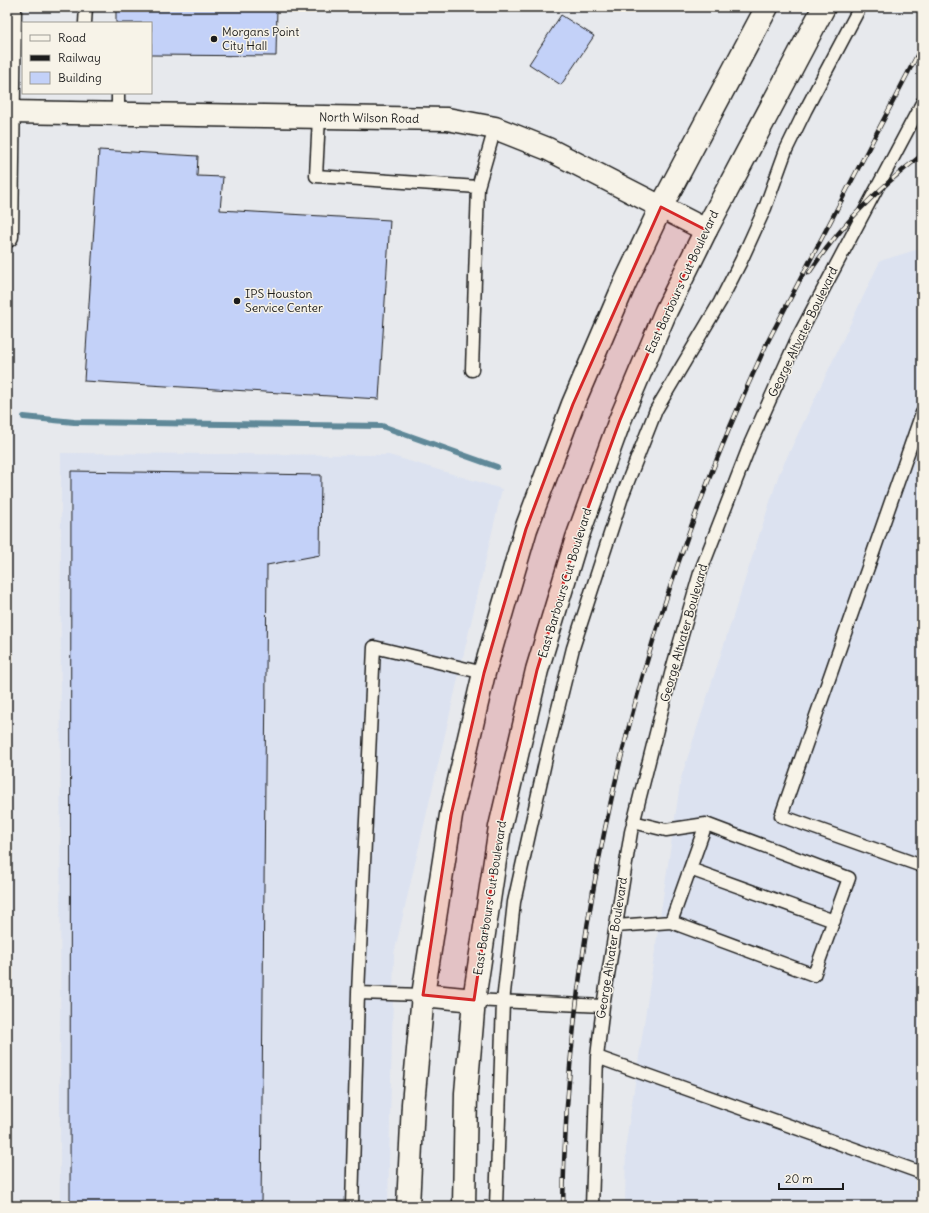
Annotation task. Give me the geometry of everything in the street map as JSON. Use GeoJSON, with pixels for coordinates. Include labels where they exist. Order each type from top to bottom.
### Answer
{"type":"FeatureCollection","features":[{"type":"Feature","properties":{"kind":"street"},"geometry":{"type":"LineString","coordinates":[[7,236],[10,7]]}},
{"type":"Feature","properties":{"kind":"street"},"geometry":{"type":"LineString","coordinates":[[408,1206],[413,1104],[423,995],[450,815],[484,673],[526,529],[573,404],[625,283],[661,207],[767,7]]}},
{"type":"Feature","properties":{"kind":"street","name":"East Barbours Cut Boulevard"},"geometry":{"type":"LineString","coordinates":[[464,1206],[466,1093],[474,1000],[500,826],[537,670],[577,538],[620,420],[666,311],[706,230],[824,7]]}},
{"type":"Feature","properties":{"kind":"street","name":"North Wilson Road"},"geometry":{"type":"LineString","coordinates":[[8,112],[118,103],[319,117],[447,119],[495,128],[548,149],[706,230]]}},
{"type":"Feature","properties":{"kind":"street"},"geometry":{"type":"LineString","coordinates":[[423,995],[474,1000]]}},
{"type":"Feature","properties":{"kind":"lane"},"geometry":{"type":"LineString","coordinates":[[85,22],[86,7]]}},
{"type":"Feature","properties":{"kind":"lane"},"geometry":{"type":"LineString","coordinates":[[496,1206],[503,1002],[514,902],[548,749],[573,648],[623,494],[656,410],[720,302],[742,261],[765,208],[786,150],[860,7]]}},
{"type":"Feature","properties":{"kind":"lane","name":"George Altvater Boulevard"},"geometry":{"type":"LineString","coordinates":[[592,1206],[597,1056],[603,1006],[633,822],[673,666],[700,573],[751,442],[797,339],[922,103]]}},
{"type":"Feature","properties":{"kind":"lane"},"geometry":{"type":"LineString","coordinates":[[319,117],[316,176],[478,188]]}},
{"type":"Feature","properties":{"kind":"lane"},"geometry":{"type":"LineString","coordinates":[[472,370],[478,188],[495,128]]}},
{"type":"Feature","properties":{"kind":"lane"},"geometry":{"type":"LineString","coordinates":[[922,413],[781,816],[922,866]]}},
{"type":"Feature","properties":{"kind":"lane"},"geometry":{"type":"LineString","coordinates":[[352,1206],[358,993],[374,647],[484,673]]}},
{"type":"Feature","properties":{"kind":"lane"},"geometry":{"type":"LineString","coordinates":[[616,926],[671,922],[814,975],[849,878],[706,824],[666,830],[633,822]]}},
{"type":"Feature","properties":{"kind":"lane"},"geometry":{"type":"LineString","coordinates":[[671,922],[706,824]]}},
{"type":"Feature","properties":{"kind":"lane"},"geometry":{"type":"LineString","coordinates":[[690,869],[834,921]]}},
{"type":"Feature","properties":{"kind":"lane"},"geometry":{"type":"LineString","coordinates":[[358,993],[423,995]]}},
{"type":"Feature","properties":{"kind":"lane"},"geometry":{"type":"LineString","coordinates":[[474,1000],[603,1006]]}},
{"type":"Feature","properties":{"kind":"lane"},"geometry":{"type":"LineString","coordinates":[[597,1056],[922,1173]]}},
{"type":"Feature","properties":{"kind":"highlighted area"},"geometry":{"type":"Polygon","coordinates":[[[661,207],[706,230],[666,311],[620,420],[577,538],[537,670],[500,827],[474,1000],[423,995],[451,815],[484,673],[526,529],[573,404],[661,207]]]}},
{"type":"Feature","properties":{"kind":"shaded area"},"geometry":{"type":"Polygon","coordinates":[[[922,248],[922,1206],[625,1206],[626,1143],[681,778],[779,474],[880,261],[922,248]]]}},
{"type":"Feature","properties":{"kind":"shaded area"},"geometry":{"type":"Polygon","coordinates":[[[61,453],[389,455],[502,489],[394,954],[388,1206],[60,1206],[61,453]]]}},
{"type":"Feature","properties":{"kind":"building","name":"Morgans Point City Hall"},"geometry":{"type":"Polygon","coordinates":[[[116,7],[277,7],[276,56],[152,55],[152,22],[116,22],[116,7]]]}},
{"type":"Feature","properties":{"kind":"building"},"geometry":{"type":"Polygon","coordinates":[[[561,15],[594,36],[561,85],[529,64],[561,15]]]}},
{"type":"Feature","properties":{"kind":"building","name":"IPS Houston Service Center"},"geometry":{"type":"Polygon","coordinates":[[[99,150],[198,156],[197,176],[223,177],[220,210],[390,220],[379,399],[84,381],[99,150]]]}},
{"type":"Feature","properties":{"kind":"building"},"geometry":{"type":"Polygon","coordinates":[[[71,471],[321,475],[320,555],[267,565],[261,1206],[70,1206],[71,471]]]}},
{"type":"Feature","properties":{"kind":"waterway"},"geometry":{"type":"LineString","coordinates":[[24,417],[74,422],[382,426],[497,467]]}},
{"type":"Feature","properties":{"kind":"railway"},"geometry":{"type":"LineString","coordinates":[[563,1206],[568,1094],[579,983],[596,873],[620,764],[649,656],[683,549],[723,445],[767,343],[922,46]]}},
{"type":"Feature","properties":{"kind":"railway"},"geometry":{"type":"LineString","coordinates":[[809,273],[834,239],[860,209],[889,181],[922,155]]}},
{"type":"Feature","properties":{"kind":"place","name":"Morgans Point City Hall"},"geometry":{"type":"Point","coordinates":[214,39]}},
{"type":"Feature","properties":{"kind":"place","name":"IPS Houston Service Center"},"geometry":{"type":"Point","coordinates":[237,301]}}]}
